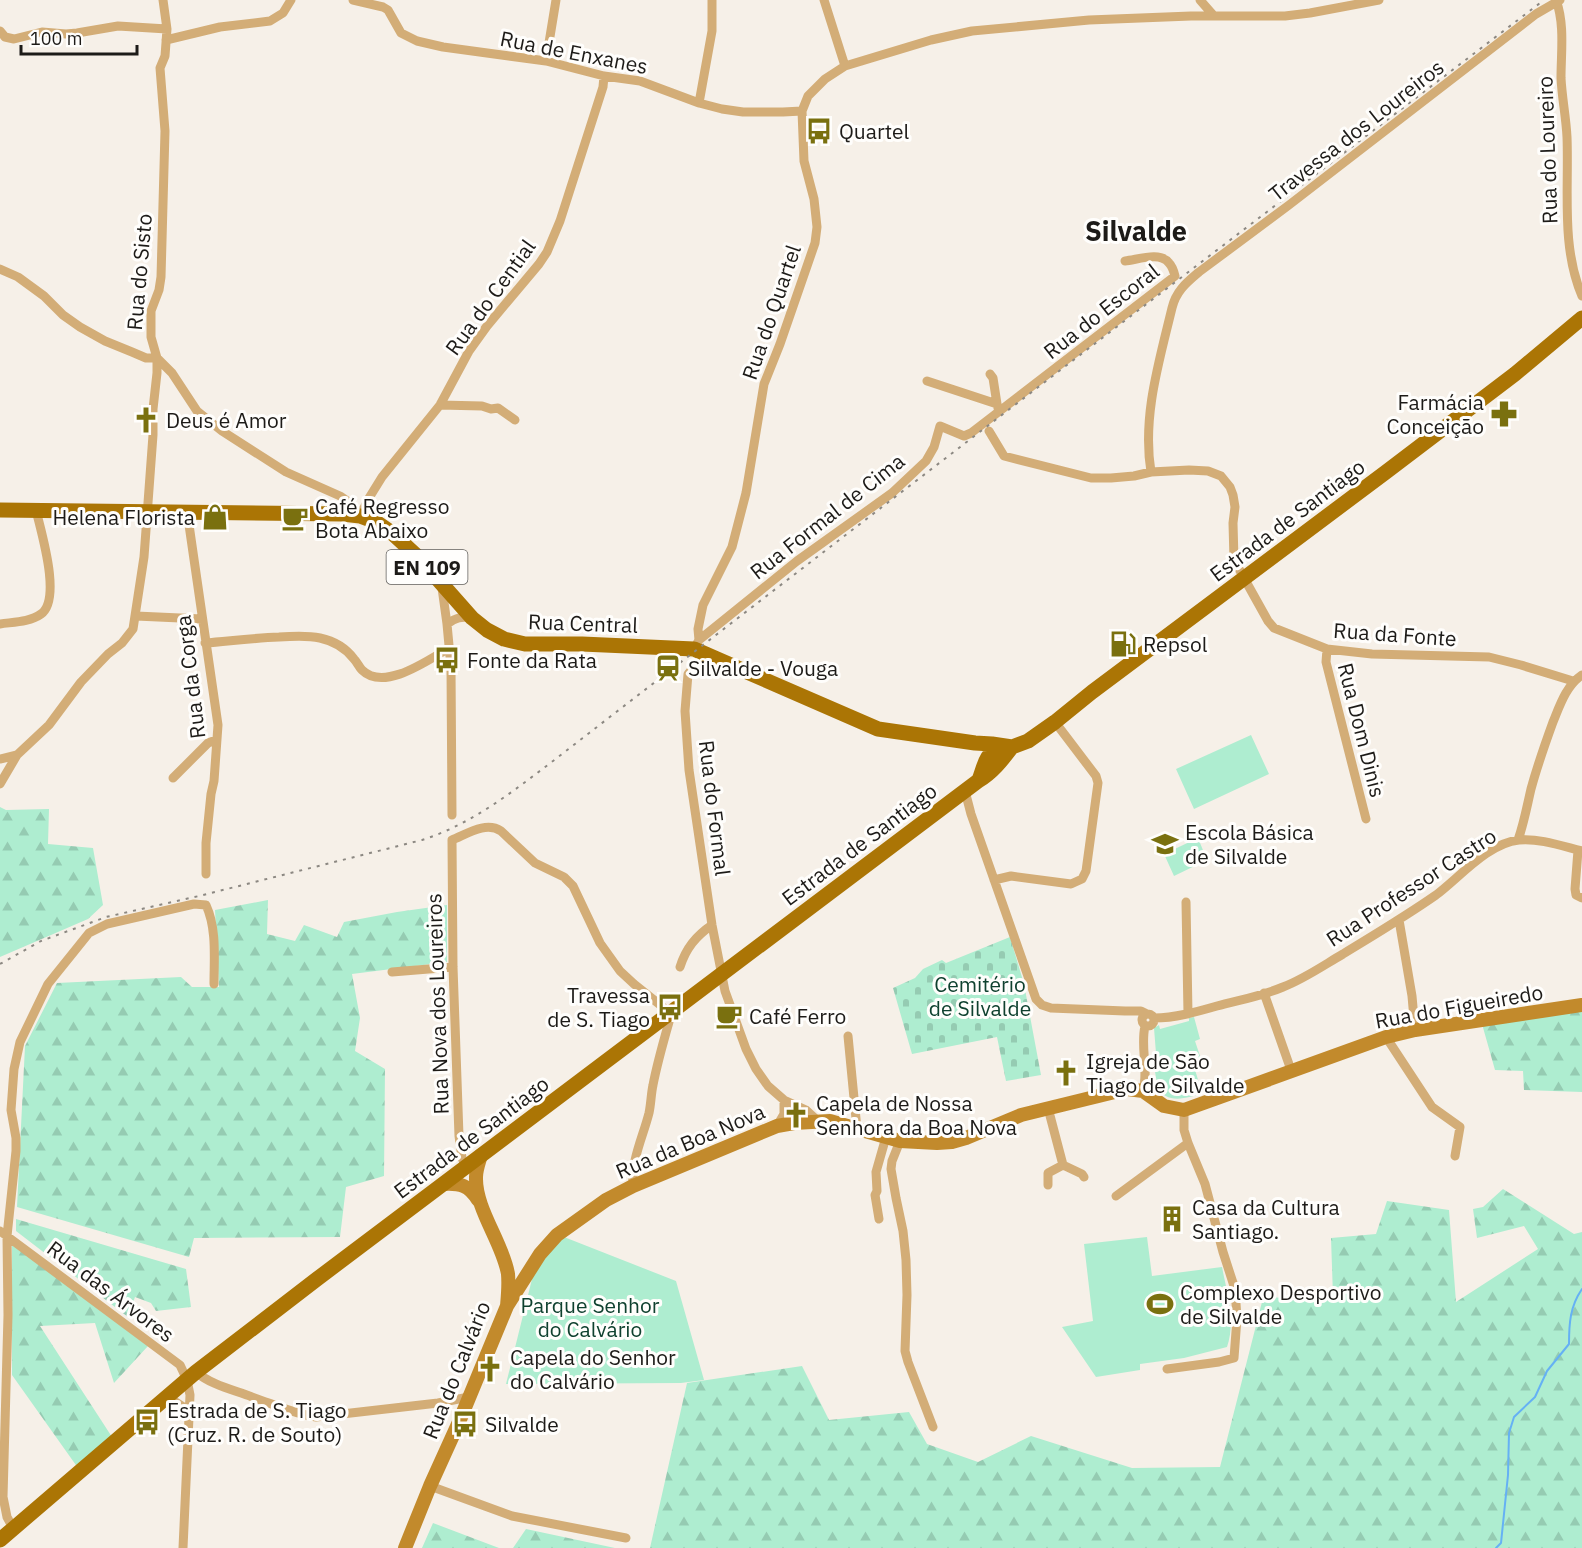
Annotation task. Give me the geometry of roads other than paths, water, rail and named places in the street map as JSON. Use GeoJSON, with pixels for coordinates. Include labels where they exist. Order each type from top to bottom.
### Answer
{"type":"FeatureCollection","features":[{"type":"Feature","properties":{"kind":"main road","name":"Estrada de Santiago"},"geometry":{"type":"LineString","coordinates":[[0,1540],[7,1521],[317,1279],[721,973],[985,777],[992,751],[1028,741],[1055,722],[1496,388],[1582,318]]}},
{"type":"Feature","properties":{"kind":"main road","name":"EN 109"},"geometry":{"type":"LineString","coordinates":[[0,510],[148,510]]}},
{"type":"Feature","properties":{"kind":"main road","name":"Rua Central"},"geometry":{"type":"LineString","coordinates":[[148,510],[342,513],[360,516],[376,522],[392,534],[418,557],[472,618],[487,630],[504,639],[525,644],[699,647],[878,729],[992,751]]}},
{"type":"Feature","properties":{"kind":"main road","name":"Rua do Figueiredo"},"geometry":{"type":"LineString","coordinates":[[1184,1110],[1386,1037],[1415,1030],[1582,1005]]}},
{"type":"Feature","properties":{"kind":"main road","name":"Rua da Boa Nova"},"geometry":{"type":"LineString","coordinates":[[507,1306],[540,1254],[557,1235],[606,1200],[633,1186],[777,1126],[830,1121],[900,1140],[952,1142],[1020,1115],[1127,1089],[1143,1092]]}},
{"type":"Feature","properties":{"kind":"main road"},"geometry":{"type":"LineString","coordinates":[[1143,1092],[1164,1106],[1184,1110]]}},
{"type":"Feature","properties":{"kind":"main road"},"geometry":{"type":"LineString","coordinates":[[472,1186],[481,1155]]}},
{"type":"Feature","properties":{"kind":"main road"},"geometry":{"type":"LineString","coordinates":[[466,1167],[463,1178],[472,1186]]}},
{"type":"Feature","properties":{"kind":"main road"},"geometry":{"type":"LineString","coordinates":[[443,1184],[456,1183],[472,1186]]}},
{"type":"Feature","properties":{"kind":"main road","name":"Rua do Calvário"},"geometry":{"type":"LineString","coordinates":[[405,1548],[507,1306],[508,1272],[472,1186]]}},
{"type":"Feature","properties":{"kind":"main road"},"geometry":{"type":"LineString","coordinates":[[504,1259],[510,1266],[517,1268],[533,1266]]}},
{"type":"Feature","properties":{"kind":"street","name":"Rua do Sisto"},"geometry":{"type":"LineString","coordinates":[[136,616],[144,557],[157,373],[157,358],[150,323],[151,311],[161,277],[165,130],[160,68],[165,56],[167,29],[163,0]]}},
{"type":"Feature","properties":{"kind":"street"},"geometry":{"type":"LineString","coordinates":[[166,40],[220,27],[270,21],[283,13],[291,0]]}},
{"type":"Feature","properties":{"kind":"street","name":"Rua de Enxanes"},"geometry":{"type":"LineString","coordinates":[[353,0],[388,10],[401,33],[417,41],[443,47],[546,61],[604,76],[640,81],[722,109],[743,112],[802,111]]}},
{"type":"Feature","properties":{"kind":"street"},"geometry":{"type":"LineString","coordinates":[[546,61],[556,0]]}},
{"type":"Feature","properties":{"kind":"street"},"geometry":{"type":"LineString","coordinates":[[699,103],[712,31],[712,0]]}},
{"type":"Feature","properties":{"kind":"street"},"geometry":{"type":"LineString","coordinates":[[824,0],[845,66]]}},
{"type":"Feature","properties":{"kind":"street"},"geometry":{"type":"LineString","coordinates":[[1200,0],[1214,16]]}},
{"type":"Feature","properties":{"kind":"street"},"geometry":{"type":"LineString","coordinates":[[802,111],[808,96],[825,79],[845,66],[931,40],[972,31],[1089,20],[1286,16],[1379,0]]}},
{"type":"Feature","properties":{"kind":"street","name":"Travessa dos Loureiros"},"geometry":{"type":"LineString","coordinates":[[1151,472],[1148,438],[1152,398],[1174,298],[1179,290],[1199,272],[1536,14],[1558,1]]}},
{"type":"Feature","properties":{"kind":"street","name":"Rua do Loureiro"},"geometry":{"type":"LineString","coordinates":[[1558,1],[1566,136],[1569,248],[1582,297]]}},
{"type":"Feature","properties":{"kind":"street"},"geometry":{"type":"LineString","coordinates":[[0,31],[5,37],[14,39],[42,32],[66,34],[118,26],[167,29]]}},
{"type":"Feature","properties":{"kind":"street","name":"Rua do Cential"},"geometry":{"type":"LineString","coordinates":[[360,516],[382,477],[440,405],[469,351],[547,252],[560,221],[603,87],[604,76]]}},
{"type":"Feature","properties":{"kind":"street","name":"Rua do Quartel"},"geometry":{"type":"LineString","coordinates":[[699,647],[698,629],[704,605],[732,547],[746,493],[764,384],[815,243],[818,227],[814,199],[804,161],[802,111]]}},
{"type":"Feature","properties":{"kind":"street","name":"Rua do Escoral"},"geometry":{"type":"LineString","coordinates":[[964,436],[971,433],[998,408],[1176,276],[1164,258],[1125,261]]}},
{"type":"Feature","properties":{"kind":"street"},"geometry":{"type":"LineString","coordinates":[[0,269],[18,277],[80,327],[105,341],[146,358],[157,358],[172,373],[197,411],[222,431],[286,472],[340,496],[353,505],[360,516]]}},
{"type":"Feature","properties":{"kind":"street"},"geometry":{"type":"LineString","coordinates":[[990,374],[993,378],[998,408]]}},
{"type":"Feature","properties":{"kind":"street"},"geometry":{"type":"LineString","coordinates":[[927,381],[998,408]]}},
{"type":"Feature","properties":{"kind":"street"},"geometry":{"type":"LineString","coordinates":[[440,405],[498,408],[515,420]]}},
{"type":"Feature","properties":{"kind":"street","name":"Rua Formal de Cima"},"geometry":{"type":"LineString","coordinates":[[699,647],[797,561],[892,493],[926,461],[934,447],[940,426],[964,436]]}},
{"type":"Feature","properties":{"kind":"street","name":"Rua da Fonte"},"geometry":{"type":"LineString","coordinates":[[989,430],[1004,456],[1091,478],[1134,476],[1151,472],[1208,471],[1221,476],[1230,487],[1235,507],[1234,560],[1274,628],[1327,649],[1372,654],[1489,657],[1574,681]]}},
{"type":"Feature","properties":{"kind":"street"},"geometry":{"type":"LineString","coordinates":[[0,624],[28,620],[41,615],[49,606],[50,575],[36,510]]}},
{"type":"Feature","properties":{"kind":"street","name":"Rua da Corga"},"geometry":{"type":"LineString","coordinates":[[187,511],[218,724],[206,843],[206,874]]}},
{"type":"Feature","properties":{"kind":"street"},"geometry":{"type":"LineString","coordinates":[[441,584],[449,648],[452,815]]}},
{"type":"Feature","properties":{"kind":"street"},"geometry":{"type":"LineString","coordinates":[[0,784],[17,755],[49,725],[81,682],[128,636],[133,629],[136,616],[202,619]]}},
{"type":"Feature","properties":{"kind":"street"},"geometry":{"type":"LineString","coordinates":[[447,624],[463,616],[472,618]]}},
{"type":"Feature","properties":{"kind":"street"},"geometry":{"type":"LineString","coordinates":[[205,643],[254,638],[318,637],[345,647],[361,670],[373,678],[403,673],[449,648]]}},
{"type":"Feature","properties":{"kind":"street","name":"Rua do Formal"},"geometry":{"type":"LineString","coordinates":[[699,647],[688,674],[686,711],[689,770],[712,925],[728,999],[746,1049],[756,1069],[783,1100]]}},
{"type":"Feature","properties":{"kind":"street","name":"Rua Dom Dinis"},"geometry":{"type":"LineString","coordinates":[[1327,649],[1326,662],[1366,819]]}},
{"type":"Feature","properties":{"kind":"street"},"geometry":{"type":"LineString","coordinates":[[1582,675],[1574,681],[1560,703],[1543,749],[1518,840],[1540,841],[1580,850],[1575,889],[1576,895],[1582,898]]}},
{"type":"Feature","properties":{"kind":"street"},"geometry":{"type":"LineString","coordinates":[[994,880],[1011,876],[1071,884],[1082,879],[1086,871],[1098,783],[1055,722]]}},
{"type":"Feature","properties":{"kind":"street"},"geometry":{"type":"LineString","coordinates":[[173,778],[208,743],[216,740]]}},
{"type":"Feature","properties":{"kind":"street"},"geometry":{"type":"LineString","coordinates":[[0,759],[17,755]]}},
{"type":"Feature","properties":{"kind":"street"},"geometry":{"type":"LineString","coordinates":[[965,791],[1036,999],[1042,1005],[1051,1008],[1125,1011],[1147,1019],[1142,1038],[1146,1074],[1143,1092]]}},
{"type":"Feature","properties":{"kind":"street","name":"Rua Nova dos Loureiros"},"geometry":{"type":"LineString","coordinates":[[466,1167],[462,1158],[459,1136],[453,967],[452,840],[482,828],[495,827],[534,863],[564,877],[573,886],[600,943],[620,971],[664,1008],[668,1014]]}},
{"type":"Feature","properties":{"kind":"street","name":"Rua Professor Castro"},"geometry":{"type":"LineString","coordinates":[[1147,1019],[1188,1014],[1283,987],[1304,977],[1399,920],[1438,893],[1483,856],[1502,845],[1518,840]]}},
{"type":"Feature","properties":{"kind":"street"},"geometry":{"type":"LineString","coordinates":[[1186,902],[1188,1014]]}},
{"type":"Feature","properties":{"kind":"street"},"geometry":{"type":"LineString","coordinates":[[7,1521],[3,1497],[8,1315],[3,1234],[16,1150],[11,1110],[14,1069],[20,1042],[48,984],[89,933],[107,924],[194,904],[206,905],[211,916],[214,942],[214,984]]}},
{"type":"Feature","properties":{"kind":"street"},"geometry":{"type":"LineString","coordinates":[[1399,920],[1412,996],[1415,1030]]}},
{"type":"Feature","properties":{"kind":"street"},"geometry":{"type":"LineString","coordinates":[[680,967],[697,936],[712,925]]}},
{"type":"Feature","properties":{"kind":"street"},"geometry":{"type":"LineString","coordinates":[[392,972],[453,967]]}},
{"type":"Feature","properties":{"kind":"street"},"geometry":{"type":"LineString","coordinates":[[1264,993],[1291,1070]]}},
{"type":"Feature","properties":{"kind":"street"},"geometry":{"type":"LineString","coordinates":[[633,1186],[634,1164],[650,1111],[653,1086],[669,1022],[668,1014]]}},
{"type":"Feature","properties":{"kind":"street"},"geometry":{"type":"LineString","coordinates":[[849,1036],[857,1129]]}},
{"type":"Feature","properties":{"kind":"street"},"geometry":{"type":"LineString","coordinates":[[1386,1037],[1431,1107],[1460,1126],[1455,1156]]}},
{"type":"Feature","properties":{"kind":"street"},"geometry":{"type":"LineString","coordinates":[[777,1126],[784,1114],[783,1100],[806,1110],[818,1121]]}},
{"type":"Feature","properties":{"kind":"street"},"geometry":{"type":"LineString","coordinates":[[1048,1108],[1063,1165],[1084,1177]]}},
{"type":"Feature","properties":{"kind":"street"},"geometry":{"type":"LineString","coordinates":[[1167,1369],[1234,1358],[1236,1338],[1235,1289],[1205,1184],[1184,1130],[1184,1110]]}},
{"type":"Feature","properties":{"kind":"street"},"geometry":{"type":"LineString","coordinates":[[879,1219],[875,1195],[877,1191],[876,1172],[886,1137]]}},
{"type":"Feature","properties":{"kind":"street"},"geometry":{"type":"LineString","coordinates":[[900,1140],[891,1169],[906,1260],[905,1351],[933,1427]]}},
{"type":"Feature","properties":{"kind":"street"},"geometry":{"type":"LineString","coordinates":[[1116,1196],[1188,1143]]}},
{"type":"Feature","properties":{"kind":"street"},"geometry":{"type":"LineString","coordinates":[[1048,1185],[1048,1173],[1063,1165]]}},
{"type":"Feature","properties":{"kind":"street","name":"Rua das Árvores"},"geometry":{"type":"LineString","coordinates":[[3,1234],[192,1376]]}},
{"type":"Feature","properties":{"kind":"street"},"geometry":{"type":"LineString","coordinates":[[183,1548],[188,1410],[192,1376],[303,1415],[316,1417],[438,1403],[469,1397]]}},
{"type":"Feature","properties":{"kind":"street"},"geometry":{"type":"LineString","coordinates":[[168,1397],[188,1410]]}},
{"type":"Feature","properties":{"kind":"street"},"geometry":{"type":"LineString","coordinates":[[430,1486],[512,1516],[626,1538]]}},
{"type":"Feature","properties":{"kind":"waterway"},"geometry":{"type":"LineString","coordinates":[[1496,1548],[1501,1543],[1508,1475],[1509,1433],[1514,1417],[1535,1397],[1547,1371],[1569,1344],[1571,1315],[1582,1289]]}},
{"type":"Feature","properties":{"kind":"railway"},"geometry":{"type":"LineString","coordinates":[[0,964],[41,941],[106,917],[422,840],[475,816],[553,761],[1544,0]]}},
{"type":"Feature","properties":{"kind":"place","name":"Quartel"},"geometry":{"type":"Point","coordinates":[819,131]}},
{"type":"Feature","properties":{"kind":"place","name":"Farmácia Conceição"},"geometry":{"type":"Point","coordinates":[1504,414]}},
{"type":"Feature","properties":{"kind":"place","name":"Deus é Amor"},"geometry":{"type":"Point","coordinates":[146,420]}},
{"type":"Feature","properties":{"kind":"place","name":"Helena Florista"},"geometry":{"type":"Point","coordinates":[215,517]}},
{"type":"Feature","properties":{"kind":"place","name":"Café Regresso Bota Abaixo"},"geometry":{"type":"Point","coordinates":[295,518]}},
{"type":"Feature","properties":{"kind":"place","name":"Repsol"},"geometry":{"type":"Point","coordinates":[1123,644]}},
{"type":"Feature","properties":{"kind":"place","name":"Fonte da Rata"},"geometry":{"type":"Point","coordinates":[447,660]}},
{"type":"Feature","properties":{"kind":"place","name":"Silvalde - Vouga"},"geometry":{"type":"Point","coordinates":[668,668]}},
{"type":"Feature","properties":{"kind":"place","name":"Escola Básica de Silvalde"},"geometry":{"type":"Point","coordinates":[1165,844]}},
{"type":"Feature","properties":{"kind":"place","name":"Travessa de S. Tiago"},"geometry":{"type":"Point","coordinates":[670,1007]}},
{"type":"Feature","properties":{"kind":"place","name":"Café Ferro"},"geometry":{"type":"Point","coordinates":[729,1016]}},
{"type":"Feature","properties":{"kind":"place","name":"Igreja de São Tiago de Silvalde"},"geometry":{"type":"Point","coordinates":[1066,1073]}},
{"type":"Feature","properties":{"kind":"place","name":"Capela de Nossa Senhora da Boa Nova"},"geometry":{"type":"Point","coordinates":[796,1115]}},
{"type":"Feature","properties":{"kind":"place","name":"Casa da Cultura Santiago."},"geometry":{"type":"Point","coordinates":[1172,1219]}},
{"type":"Feature","properties":{"kind":"place","name":"Complexo Desportivo de Silvalde"},"geometry":{"type":"Point","coordinates":[1160,1304]}},
{"type":"Feature","properties":{"kind":"place","name":"Capela do Senhor do Calvário"},"geometry":{"type":"Point","coordinates":[490,1369]}},
{"type":"Feature","properties":{"kind":"place","name":"Estrada de S. Tiago (Cruz. R. de Souto)"},"geometry":{"type":"Point","coordinates":[147,1422]}},
{"type":"Feature","properties":{"kind":"place","name":"Silvalde"},"geometry":{"type":"Point","coordinates":[465,1424]}},
{"type":"Feature","properties":{"kind":"district","name":"Silvalde"},"geometry":{"type":"Point","coordinates":[1136,230]}},
{"type":"Feature","properties":{"kind":"park label","name":"Cemitério de Silvalde"},"geometry":{"type":"Point","coordinates":[980,996]}},
{"type":"Feature","properties":{"kind":"park label","name":"Parque Senhor do Calvário"},"geometry":{"type":"Point","coordinates":[590,1317]}}]}
